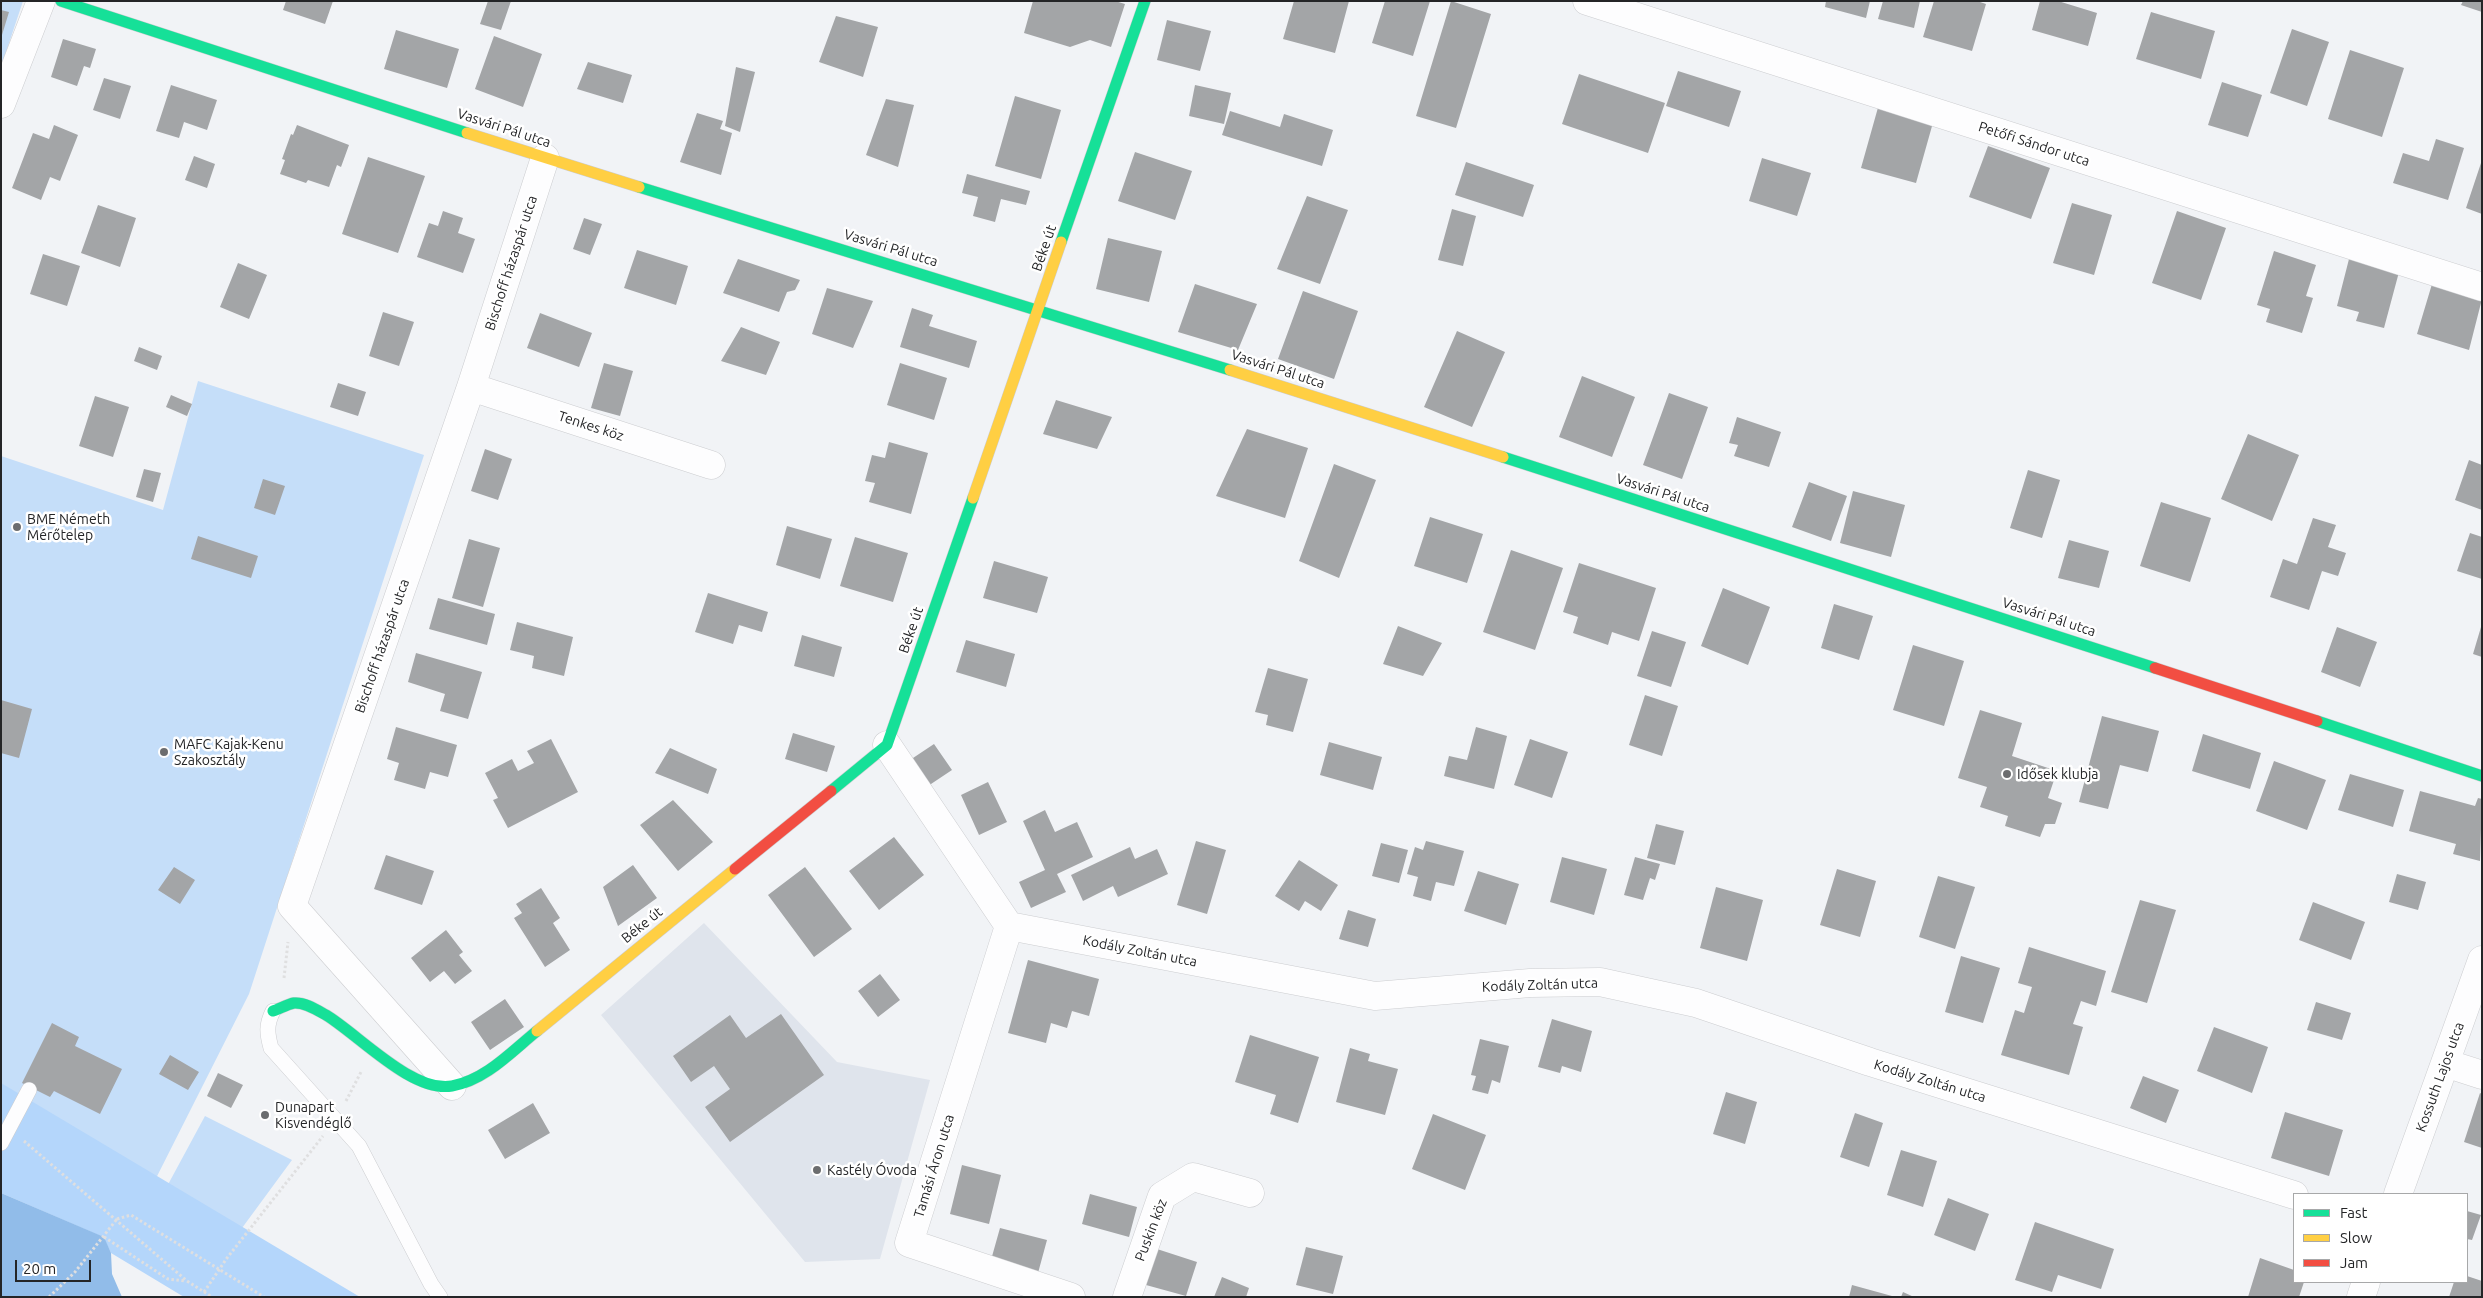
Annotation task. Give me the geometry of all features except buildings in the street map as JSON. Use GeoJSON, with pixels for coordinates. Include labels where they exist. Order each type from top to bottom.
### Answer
{"type":"FeatureCollection","features":[{"type":"Feature","properties":{"kind":"street"},"geometry":{"type":"LineString","coordinates":[[1,104],[41,1]]}},
{"type":"Feature","properties":{"kind":"street","name":"Vasvári Pál utca"},"geometry":{"type":"LineString","coordinates":[[61,1],[545,158],[1039,309],[1951,600],[2482,776]]}},
{"type":"Feature","properties":{"kind":"street","name":"Béke út"},"geometry":{"type":"LineString","coordinates":[[452,1086],[484,1074],[887,745],[1145,1]]}},
{"type":"Feature","properties":{"kind":"street","name":"Petőfi Sándor utca"},"geometry":{"type":"LineString","coordinates":[[1587,1],[2482,287]]}},
{"type":"Feature","properties":{"kind":"street","name":"Bischoff házaspár utca"},"geometry":{"type":"LineString","coordinates":[[292,906],[471,387],[545,158]]}},
{"type":"Feature","properties":{"kind":"street","name":"Tenkes köz"},"geometry":{"type":"LineString","coordinates":[[471,387],[711,465]]}},
{"type":"Feature","properties":{"kind":"street"},"geometry":{"type":"LineString","coordinates":[[887,745],[1009,926]]}},
{"type":"Feature","properties":{"kind":"street"},"geometry":{"type":"LineString","coordinates":[[292,906],[452,1086]]}},
{"type":"Feature","properties":{"kind":"street","name":"Kodály Zoltán utca"},"geometry":{"type":"LineString","coordinates":[[1009,926],[1375,996],[1530,983],[1600,982],[1696,1003],[1870,1062],[2293,1195]]}},
{"type":"Feature","properties":{"kind":"street","name":"Tamási Áron utca"},"geometry":{"type":"LineString","coordinates":[[1009,926],[910,1242],[1071,1297]]}},
{"type":"Feature","properties":{"kind":"street","name":"Kossuth Lajos utca"},"geometry":{"type":"LineString","coordinates":[[2398,1193],[2482,960]]}},
{"type":"Feature","properties":{"kind":"street"},"geometry":{"type":"LineString","coordinates":[[277,1008],[295,1003],[312,1007],[340,1024],[408,1075],[432,1085],[452,1086]]}},
{"type":"Feature","properties":{"kind":"street"},"geometry":{"type":"LineString","coordinates":[[2445,1063],[2482,1075]]}},
{"type":"Feature","properties":{"kind":"street","name":"Puskin köz"},"geometry":{"type":"LineString","coordinates":[[1127,1297],[1162,1196],[1193,1177],[1250,1193]]}},
{"type":"Feature","properties":{"kind":"street"},"geometry":{"type":"LineString","coordinates":[[2361,1297],[2366,1283]]}},
{"type":"Feature","properties":{"kind":"lane"},"geometry":{"type":"LineString","coordinates":[[277,1008],[267,1023],[267,1035],[271,1048],[359,1146],[440,1297]]}},
{"type":"Feature","properties":{"kind":"lane"},"geometry":{"type":"LineString","coordinates":[[1,1143],[29,1090]]}},
{"type":"Feature","properties":{"kind":"path"},"geometry":{"type":"LineString","coordinates":[[277,1008],[292,906]]}},
{"type":"Feature","properties":{"kind":"path"},"geometry":{"type":"LineString","coordinates":[[204,1292],[218,1270],[336,1120],[350,1092]]}},
{"type":"Feature","properties":{"kind":"path"},"geometry":{"type":"LineString","coordinates":[[9,1128],[187,1281],[212,1297]]}},
{"type":"Feature","properties":{"kind":"path"},"geometry":{"type":"LineString","coordinates":[[49,1297],[75,1272],[117,1219],[131,1215],[264,1297]]}},
{"type":"Feature","properties":{"kind":"path"},"geometry":{"type":"LineString","coordinates":[[104,1237],[168,1278],[187,1281]]}},
{"type":"Feature","properties":{"kind":"shaded area"},"geometry":{"type":"Polygon","coordinates":[[[1,1],[23,1],[1,67],[1,1]]]}},
{"type":"Feature","properties":{"kind":"shaded area","name":"MAFC Kajak-Kenu Szakosztály"},"geometry":{"type":"Polygon","coordinates":[[[198,381],[424,455],[249,994],[143,1204],[1,1112],[1,456],[163,510],[198,381]]]}},
{"type":"Feature","properties":{"kind":"shaded area","name":"Kastély Óvoda"},"geometry":{"type":"Polygon","coordinates":[[[704,923],[837,1062],[930,1080],[880,1259],[805,1262],[601,1015],[704,923]]]}},
{"type":"Feature","properties":{"kind":"shaded area"},"geometry":{"type":"Polygon","coordinates":[[[1,1083],[360,1297],[184,1297],[111,1253],[103,1237],[1,1193],[1,1083]]]}},
{"type":"Feature","properties":{"kind":"shaded area"},"geometry":{"type":"Polygon","coordinates":[[[205,1116],[292,1160],[220,1258],[151,1216],[205,1116]]]}},
{"type":"Feature","properties":{"kind":"shaded area"},"geometry":{"type":"Polygon","coordinates":[[[1,1193],[104,1237],[111,1253],[112,1274],[122,1297],[1,1297],[1,1193]]]}},
{"type":"Feature","properties":{"kind":"traffic: fast"},"geometry":{"type":"LineString","coordinates":[[61,1],[467,133]]}},
{"type":"Feature","properties":{"kind":"traffic: fast"},"geometry":{"type":"LineString","coordinates":[[1061,242],[1145,1]]}},
{"type":"Feature","properties":{"kind":"traffic: fast"},"geometry":{"type":"LineString","coordinates":[[639,187],[1230,370]]}},
{"type":"Feature","properties":{"kind":"traffic: fast"},"geometry":{"type":"LineString","coordinates":[[1503,457],[2155,668]]}},
{"type":"Feature","properties":{"kind":"traffic: fast"},"geometry":{"type":"LineString","coordinates":[[831,791],[887,745],[973,498]]}},
{"type":"Feature","properties":{"kind":"traffic: fast"},"geometry":{"type":"LineString","coordinates":[[2317,721],[2482,776]]}},
{"type":"Feature","properties":{"kind":"traffic: fast"},"geometry":{"type":"LineString","coordinates":[[273,1011],[294,1003],[311,1007],[339,1024],[403,1072],[420,1081],[436,1086],[452,1086],[476,1078],[498,1064],[537,1031]]}},
{"type":"Feature","properties":{"kind":"traffic: slow"},"geometry":{"type":"LineString","coordinates":[[467,133],[639,187]]}},
{"type":"Feature","properties":{"kind":"traffic: slow"},"geometry":{"type":"LineString","coordinates":[[973,498],[1061,242]]}},
{"type":"Feature","properties":{"kind":"traffic: slow"},"geometry":{"type":"LineString","coordinates":[[1230,370],[1503,457]]}},
{"type":"Feature","properties":{"kind":"traffic: slow"},"geometry":{"type":"LineString","coordinates":[[537,1031],[735,869]]}},
{"type":"Feature","properties":{"kind":"traffic: jam"},"geometry":{"type":"LineString","coordinates":[[2155,668],[2317,721]]}},
{"type":"Feature","properties":{"kind":"traffic: jam"},"geometry":{"type":"LineString","coordinates":[[735,869],[831,791]]}},
{"type":"Feature","properties":{"kind":"place","name":"BME Németh Mérőtelep"},"geometry":{"type":"Point","coordinates":[17,527]}},
{"type":"Feature","properties":{"kind":"place","name":"MAFC Kajak-Kenu Szakosztály"},"geometry":{"type":"Point","coordinates":[164,752]}},
{"type":"Feature","properties":{"kind":"place","name":"Idősek klubja"},"geometry":{"type":"Point","coordinates":[2007,774]}},
{"type":"Feature","properties":{"kind":"place","name":"Dunapart Kisvendéglő"},"geometry":{"type":"Point","coordinates":[265,1115]}},
{"type":"Feature","properties":{"kind":"place","name":"Kastély Óvoda"},"geometry":{"type":"Point","coordinates":[817,1170]}}]}
